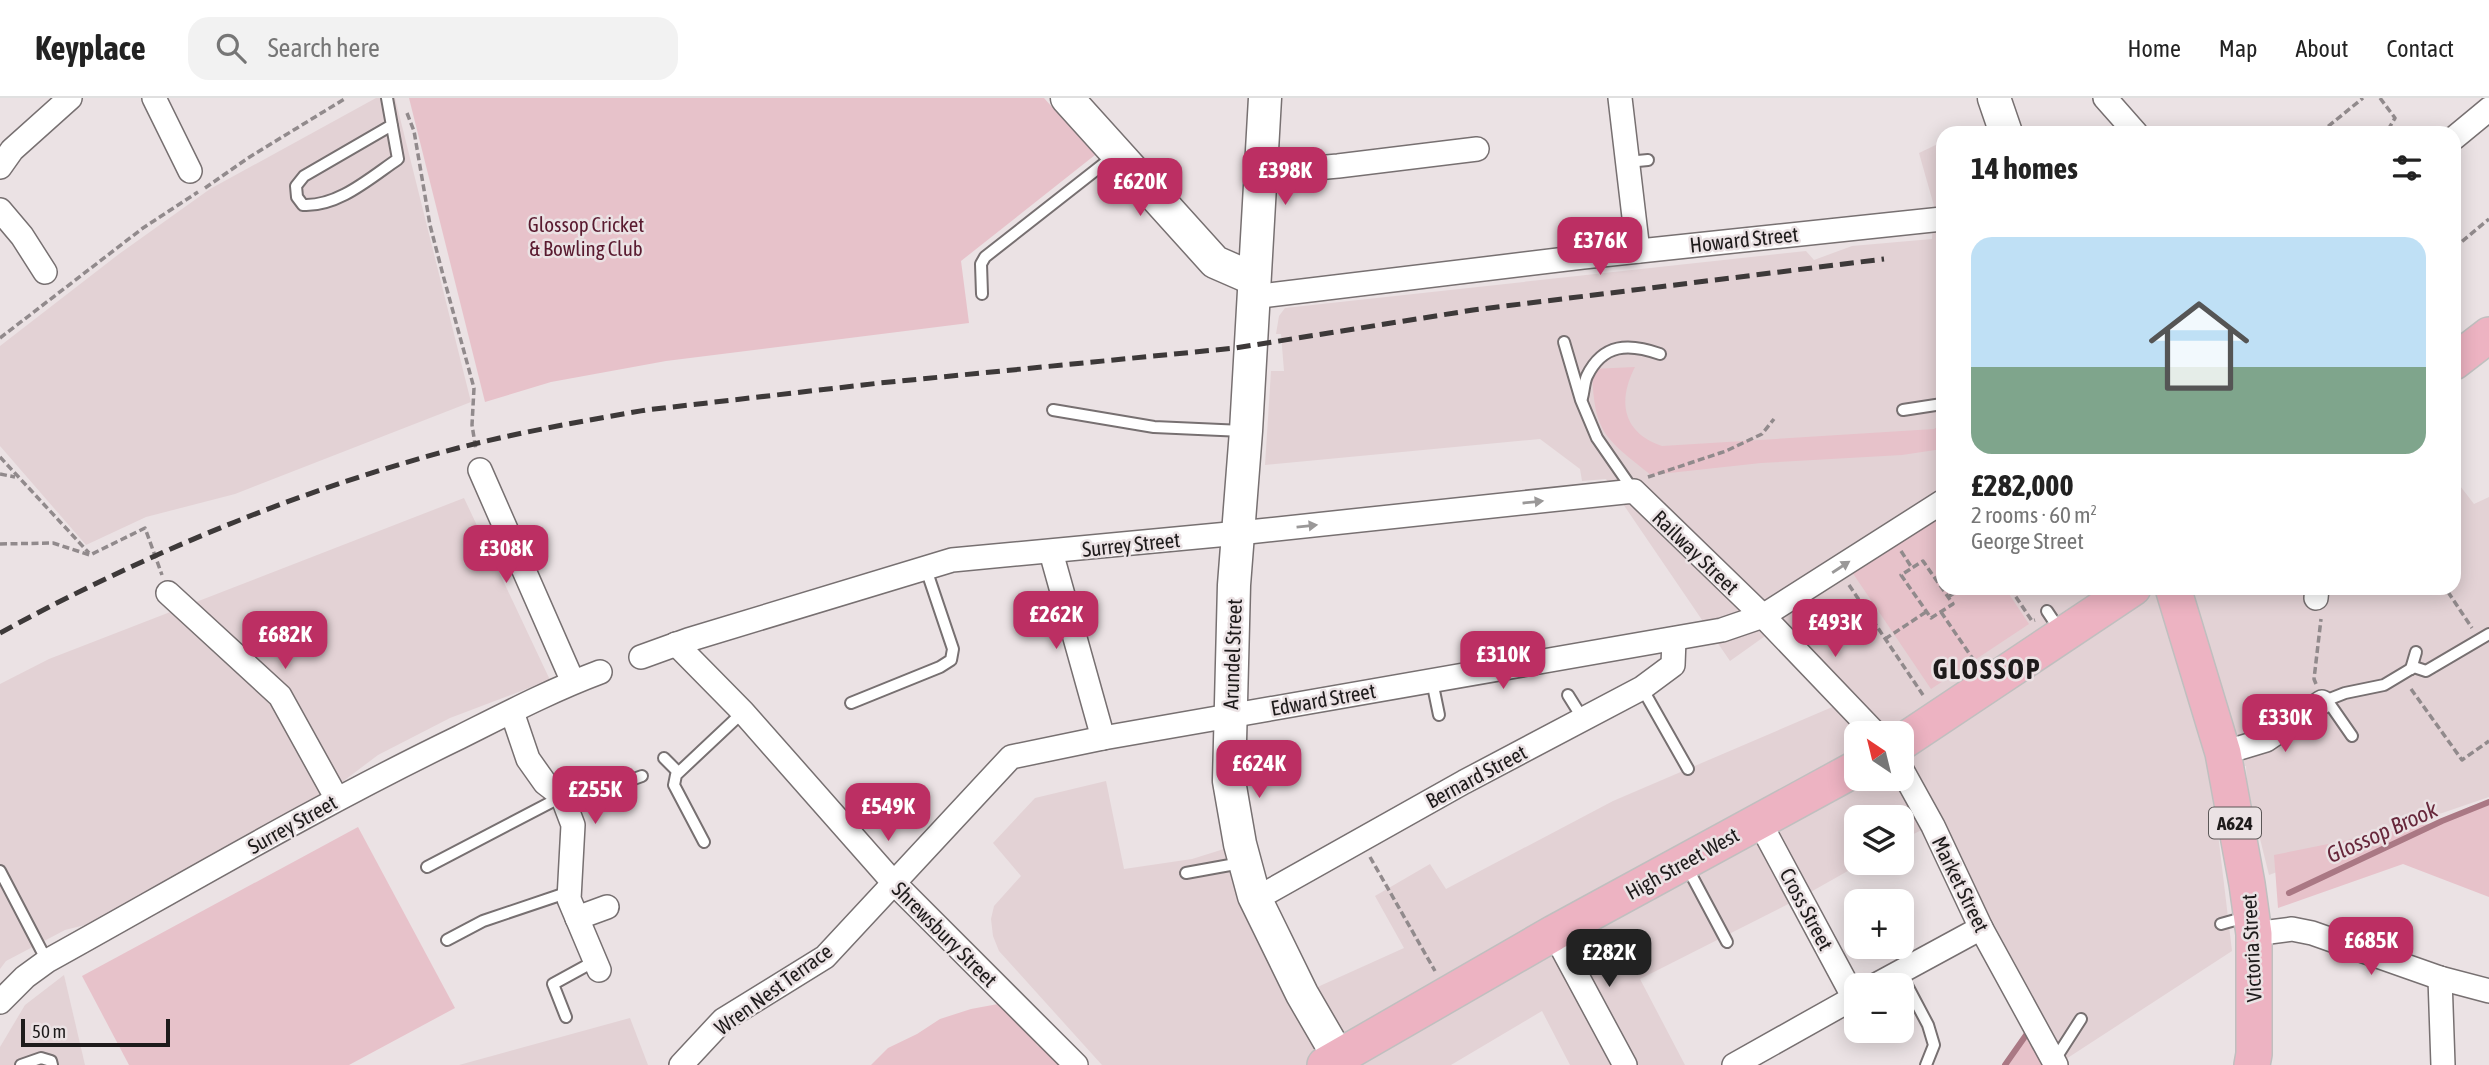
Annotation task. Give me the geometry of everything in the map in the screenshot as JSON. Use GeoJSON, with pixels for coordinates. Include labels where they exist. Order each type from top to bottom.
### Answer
{"type":"FeatureCollection","features":[{"type":"Feature","properties":{"kind":"main road"},"geometry":{"type":"LineString","coordinates":[[2461,357],[2489,335]]}},
{"type":"Feature","properties":{"kind":"main road"},"geometry":{"type":"LineString","coordinates":[[1914,734],[1990,684],[2055,623],[2117,595]]}},
{"type":"Feature","properties":{"kind":"main road","name":"Victoria Street"},"geometry":{"type":"LineString","coordinates":[[2175,595],[2223,753],[2238,867],[2254,1054],[2252,1065]]}},
{"type":"Feature","properties":{"kind":"main road","name":"High Street West"},"geometry":{"type":"LineString","coordinates":[[1335,1062],[1448,992],[1844,775]]}},
{"type":"Feature","properties":{"kind":"street"},"geometry":{"type":"LineString","coordinates":[[0,167],[12,150],[70,98]]}},
{"type":"Feature","properties":{"kind":"street"},"geometry":{"type":"LineString","coordinates":[[154,98],[190,171]]}},
{"type":"Feature","properties":{"kind":"street"},"geometry":{"type":"LineString","coordinates":[[1067,98],[1214,262],[1253,296]]}},
{"type":"Feature","properties":{"kind":"street","name":"Arundel Street"},"geometry":{"type":"LineString","coordinates":[[1265,98],[1246,431],[1234,585],[1228,781],[1244,862],[1255,896],[1335,1062]]}},
{"type":"Feature","properties":{"kind":"street"},"geometry":{"type":"LineString","coordinates":[[1620,98],[1638,161],[1638,251]]}},
{"type":"Feature","properties":{"kind":"street"},"geometry":{"type":"LineString","coordinates":[[1994,98],[2004,126]]}},
{"type":"Feature","properties":{"kind":"street"},"geometry":{"type":"LineString","coordinates":[[2105,98],[2130,126]]}},
{"type":"Feature","properties":{"kind":"street"},"geometry":{"type":"LineString","coordinates":[[2461,132],[2489,109]]}},
{"type":"Feature","properties":{"kind":"street"},"geometry":{"type":"LineString","coordinates":[[1261,173],[1477,149]]}},
{"type":"Feature","properties":{"kind":"street"},"geometry":{"type":"LineString","coordinates":[[0,210],[22,236],[45,272]]}},
{"type":"Feature","properties":{"kind":"street","name":"Howard Street"},"geometry":{"type":"LineString","coordinates":[[1253,296],[1936,220]]}},
{"type":"Feature","properties":{"kind":"street"},"geometry":{"type":"LineString","coordinates":[[480,470],[573,682]]}},
{"type":"Feature","properties":{"kind":"street","name":"Surrey Street"},"geometry":{"type":"LineString","coordinates":[[641,657],[952,561],[1634,491]]}},
{"type":"Feature","properties":{"kind":"street","name":"Railway Street"},"geometry":{"type":"LineString","coordinates":[[1634,491],[1763,616],[1864,721]]}},
{"type":"Feature","properties":{"kind":"street","name":"Edward Street"},"geometry":{"type":"LineString","coordinates":[[893,882],[1011,757],[1230,715],[1722,630],[1763,616],[1936,506]]}},
{"type":"Feature","properties":{"kind":"street"},"geometry":{"type":"LineString","coordinates":[[1051,552],[1103,738]]}},
{"type":"Feature","properties":{"kind":"street"},"geometry":{"type":"LineString","coordinates":[[168,593],[280,696],[337,799]]}},
{"type":"Feature","properties":{"kind":"street","name":"Bernard Street"},"geometry":{"type":"LineString","coordinates":[[1255,896],[1270,891],[1359,840],[1642,688],[1674,665],[1674,639]]}},
{"type":"Feature","properties":{"kind":"street","name":"Shrewsbury Street"},"geometry":{"type":"LineString","coordinates":[[676,644],[743,712],[893,882],[1076,1065]]}},
{"type":"Feature","properties":{"kind":"street","name":"Surrey Street"},"geometry":{"type":"LineString","coordinates":[[0,1002],[25,976],[47,961],[337,799],[573,682],[600,672]]}},
{"type":"Feature","properties":{"kind":"street"},"geometry":{"type":"LineString","coordinates":[[2223,753],[2266,740],[2324,701]]}},
{"type":"Feature","properties":{"kind":"street"},"geometry":{"type":"LineString","coordinates":[[512,712],[528,759],[545,783],[564,800],[573,825],[569,899],[597,965]]}},
{"type":"Feature","properties":{"kind":"street","name":"Market Street"},"geometry":{"type":"LineString","coordinates":[[1914,791],[1981,928],[2055,1063]]}},
{"type":"Feature","properties":{"kind":"street","name":"Cross Street"},"geometry":{"type":"LineString","coordinates":[[1759,821],[1844,977]]}},
{"type":"Feature","properties":{"kind":"street","name":"Wren Nest Terrace"},"geometry":{"type":"LineString","coordinates":[[681,1065],[723,1020],[825,957],[893,882]]}},
{"type":"Feature","properties":{"kind":"street"},"geometry":{"type":"LineString","coordinates":[[577,918],[607,907]]}},
{"type":"Feature","properties":{"kind":"street"},"geometry":{"type":"LineString","coordinates":[[2242,924],[2312,933],[2440,978],[2489,991]]}},
{"type":"Feature","properties":{"kind":"street"},"geometry":{"type":"LineString","coordinates":[[1900,972],[1981,928]]}},
{"type":"Feature","properties":{"kind":"street"},"geometry":{"type":"LineString","coordinates":[[1554,933],[1625,1065]]}},
{"type":"Feature","properties":{"kind":"street"},"geometry":{"type":"LineString","coordinates":[[2440,978],[2443,1065]]}},
{"type":"Feature","properties":{"kind":"street"},"geometry":{"type":"LineString","coordinates":[[1734,1065],[1844,1003]]}},
{"type":"Feature","properties":{"kind":"lane"},"geometry":{"type":"LineString","coordinates":[[387,98],[392,125],[398,159],[349,192],[318,206],[303,205],[297,197],[296,186],[304,176],[392,125]]}},
{"type":"Feature","properties":{"kind":"lane"},"geometry":{"type":"LineString","coordinates":[[982,294],[981,264],[985,257],[1117,153]]}},
{"type":"Feature","properties":{"kind":"lane"},"geometry":{"type":"LineString","coordinates":[[1564,342],[1581,400],[1597,438],[1634,491]]}},
{"type":"Feature","properties":{"kind":"lane"},"geometry":{"type":"LineString","coordinates":[[1581,400],[1586,377],[1599,359],[1609,352],[1620,346],[1639,346],[1660,354]]}},
{"type":"Feature","properties":{"kind":"lane"},"geometry":{"type":"LineString","coordinates":[[1903,410],[1936,405]]}},
{"type":"Feature","properties":{"kind":"lane"},"geometry":{"type":"LineString","coordinates":[[1054,410],[1154,427],[1246,431]]}},
{"type":"Feature","properties":{"kind":"lane"},"geometry":{"type":"LineString","coordinates":[[851,703],[951,660],[953,649],[926,569]]}},
{"type":"Feature","properties":{"kind":"lane"},"geometry":{"type":"LineString","coordinates":[[2352,736],[2324,701],[2345,693],[2378,687],[2411,669],[2418,667],[2426,671],[2484,636]]}},
{"type":"Feature","properties":{"kind":"lane"},"geometry":{"type":"LineString","coordinates":[[2411,669],[2416,652]]}},
{"type":"Feature","properties":{"kind":"lane"},"geometry":{"type":"LineString","coordinates":[[1432,681],[1440,715]]}},
{"type":"Feature","properties":{"kind":"lane"},"geometry":{"type":"LineString","coordinates":[[1642,688],[1688,769]]}},
{"type":"Feature","properties":{"kind":"lane"},"geometry":{"type":"LineString","coordinates":[[1568,695],[1583,719]]}},
{"type":"Feature","properties":{"kind":"lane"},"geometry":{"type":"LineString","coordinates":[[704,842],[674,785],[678,772],[743,712]]}},
{"type":"Feature","properties":{"kind":"lane"},"geometry":{"type":"LineString","coordinates":[[664,758],[678,772]]}},
{"type":"Feature","properties":{"kind":"lane"},"geometry":{"type":"LineString","coordinates":[[427,867],[564,800],[642,776]]}},
{"type":"Feature","properties":{"kind":"lane"},"geometry":{"type":"LineString","coordinates":[[1186,873],[1244,862]]}},
{"type":"Feature","properties":{"kind":"lane"},"geometry":{"type":"LineString","coordinates":[[1684,862],[1727,942]]}},
{"type":"Feature","properties":{"kind":"lane"},"geometry":{"type":"LineString","coordinates":[[0,871],[47,961]]}},
{"type":"Feature","properties":{"kind":"lane"},"geometry":{"type":"LineString","coordinates":[[447,940],[482,921],[569,892]]}},
{"type":"Feature","properties":{"kind":"lane"},"geometry":{"type":"LineString","coordinates":[[566,1017],[553,984],[597,965]]}},
{"type":"Feature","properties":{"kind":"lane"},"geometry":{"type":"LineString","coordinates":[[1900,972],[1928,1025],[1934,1045],[1926,1065]]}},
{"type":"Feature","properties":{"kind":"lane"},"geometry":{"type":"LineString","coordinates":[[2055,1063],[2081,1019]]}},
{"type":"Feature","properties":{"kind":"lane"},"geometry":{"type":"LineString","coordinates":[[21,1065],[41,1058],[51,1061],[52,1065]]}},
{"type":"Feature","properties":{"kind":"path"},"geometry":{"type":"LineString","coordinates":[[0,338],[174,206],[346,98]]}},
{"type":"Feature","properties":{"kind":"path"},"geometry":{"type":"LineString","coordinates":[[2329,126],[2363,98]]}},
{"type":"Feature","properties":{"kind":"path"},"geometry":{"type":"LineString","coordinates":[[2380,98],[2395,118],[2390,126]]}},
{"type":"Feature","properties":{"kind":"path"},"geometry":{"type":"LineString","coordinates":[[405,109],[414,131],[439,263],[474,388],[472,425],[480,470]]}},
{"type":"Feature","properties":{"kind":"path"},"geometry":{"type":"LineString","coordinates":[[2461,242],[2489,219]]}},
{"type":"Feature","properties":{"kind":"path"},"geometry":{"type":"LineString","coordinates":[[1634,491],[1651,475],[1726,451],[1762,434],[1774,419]]}},
{"type":"Feature","properties":{"kind":"path"},"geometry":{"type":"LineString","coordinates":[[0,457],[90,555]]}},
{"type":"Feature","properties":{"kind":"path"},"geometry":{"type":"LineString","coordinates":[[0,474],[17,478]]}},
{"type":"Feature","properties":{"kind":"path"},"geometry":{"type":"LineString","coordinates":[[0,544],[53,543],[90,555],[145,528],[168,593]]}},
{"type":"Feature","properties":{"kind":"path"},"geometry":{"type":"LineString","coordinates":[[1891,534],[1912,568]]}},
{"type":"Feature","properties":{"kind":"path"},"geometry":{"type":"LineString","coordinates":[[1936,580],[1923,561],[1901,575],[1931,618],[1953,604],[1948,597],[1951,595]]}},
{"type":"Feature","properties":{"kind":"path"},"geometry":{"type":"LineString","coordinates":[[1838,569],[1938,718]]}},
{"type":"Feature","properties":{"kind":"path"},"geometry":{"type":"LineString","coordinates":[[2015,595],[2032,621],[2055,623]]}},
{"type":"Feature","properties":{"kind":"path"},"geometry":{"type":"LineString","coordinates":[[2450,595],[2484,636]]}},
{"type":"Feature","properties":{"kind":"path"},"geometry":{"type":"LineString","coordinates":[[2318,600],[2314,679],[2324,701]]}},
{"type":"Feature","properties":{"kind":"path"},"geometry":{"type":"LineString","coordinates":[[1885,639],[1926,612]]}},
{"type":"Feature","properties":{"kind":"path"},"geometry":{"type":"LineString","coordinates":[[1941,612],[1990,684]]}},
{"type":"Feature","properties":{"kind":"path"},"geometry":{"type":"LineString","coordinates":[[2411,689],[2462,760],[2489,741]]}},
{"type":"Feature","properties":{"kind":"path"},"geometry":{"type":"LineString","coordinates":[[1359,840],[1448,992]]}},
{"type":"Feature","properties":{"kind":"shaded area"},"geometry":{"type":"Polygon","coordinates":[[[376,98],[395,98],[471,402],[235,494],[146,517],[86,545],[0,446],[0,346],[119,254],[210,189],[376,98]]]}},
{"type":"Feature","properties":{"kind":"shaded area"},"geometry":{"type":"Polygon","coordinates":[[[1936,145],[1936,595],[2461,595],[2461,487],[2474,504],[2489,497],[2489,797],[2269,875],[2247,786],[2246,766],[2211,775],[2232,951],[2066,1059],[1939,821],[1914,834],[1914,805],[1844,805],[1844,873],[1640,979],[1685,1065],[1570,1065],[1542,1011],[1451,1065],[1102,1065],[999,951],[993,936],[991,919],[994,906],[1021,876],[993,843],[1035,798],[1106,781],[1124,869],[1192,859],[1240,844],[1302,994],[1404,948],[1375,896],[1430,864],[1446,889],[1613,801],[1844,702],[1775,629],[1730,661],[1606,479],[1582,481],[1580,469],[1540,439],[1265,465],[1271,371],[1284,371],[1281,334],[1276,334],[1279,316],[1285,308],[1806,251],[1814,260],[1852,246],[1932,239],[1934,206],[1919,153],[1936,145]]]}},
{"type":"Feature","properties":{"kind":"shaded area"},"geometry":{"type":"Polygon","coordinates":[[[464,498],[550,680],[450,718],[378,755],[305,810],[97,922],[65,930],[6,961],[0,969],[0,684],[49,659],[464,498]]]}},
{"type":"Feature","properties":{"kind":"shaded area"},"geometry":{"type":"Polygon","coordinates":[[[64,975],[85,1065],[0,1065],[0,1047],[25,1005],[64,975]]]}},
{"type":"Feature","properties":{"kind":"shaded area"},"geometry":{"type":"Polygon","coordinates":[[[630,1018],[648,1065],[459,1065],[630,1018]]]}},
{"type":"Feature","properties":{"kind":"green space","name":"Glossop Cricket & Bowling Club"},"geometry":{"type":"Polygon","coordinates":[[[409,98],[1044,98],[1095,155],[961,261],[969,323],[666,361],[551,382],[485,402],[409,98]]]}},
{"type":"Feature","properties":{"kind":"green space"},"geometry":{"type":"Polygon","coordinates":[[[1635,367],[1626,392],[1627,415],[1639,433],[1662,446],[1936,428],[1936,450],[1902,455],[1761,463],[1651,475],[1622,451],[1604,431],[1595,407],[1592,369],[1635,367]]]}},
{"type":"Feature","properties":{"kind":"green space"},"geometry":{"type":"Polygon","coordinates":[[[1936,515],[1936,595],[2010,595],[2029,624],[1931,689],[1852,572],[1936,515]]]}},
{"type":"Feature","properties":{"kind":"green space"},"geometry":{"type":"Polygon","coordinates":[[[2489,803],[2489,897],[2403,864],[2278,908],[2274,855],[2442,821],[2489,803]]]}},
{"type":"Feature","properties":{"kind":"green space"},"geometry":{"type":"Polygon","coordinates":[[[358,827],[455,1008],[349,1065],[129,1065],[82,976],[358,827]]]}},
{"type":"Feature","properties":{"kind":"green space"},"geometry":{"type":"Polygon","coordinates":[[[998,1004],[1018,1020],[1038,1046],[1052,1053],[1063,1065],[871,1065],[888,1048],[940,1019],[998,1004]]]}},
{"type":"Feature","properties":{"kind":"green space"},"geometry":{"type":"Polygon","coordinates":[[[2034,1023],[2056,1065],[2005,1065],[2034,1023]]]}},
{"type":"Feature","properties":{"kind":"waterway","name":"Glossop Brook"},"geometry":{"type":"LineString","coordinates":[[2289,893],[2442,821],[2489,802]]}},
{"type":"Feature","properties":{"kind":"waterway","name":"Glossop Brook"},"geometry":{"type":"LineString","coordinates":[[2005,1065],[2031,1028]]}},
{"type":"Feature","properties":{"kind":"railway"},"geometry":{"type":"LineString","coordinates":[[0,633],[166,551],[281,504],[398,465],[481,442],[552,427],[646,410],[880,383],[1235,348],[1473,310],[1884,259]]}},
{"type":"Feature","properties":{"kind":"district","name":"GLOSSOP"},"geometry":{"type":"Point","coordinates":[1987,669]}}]}
